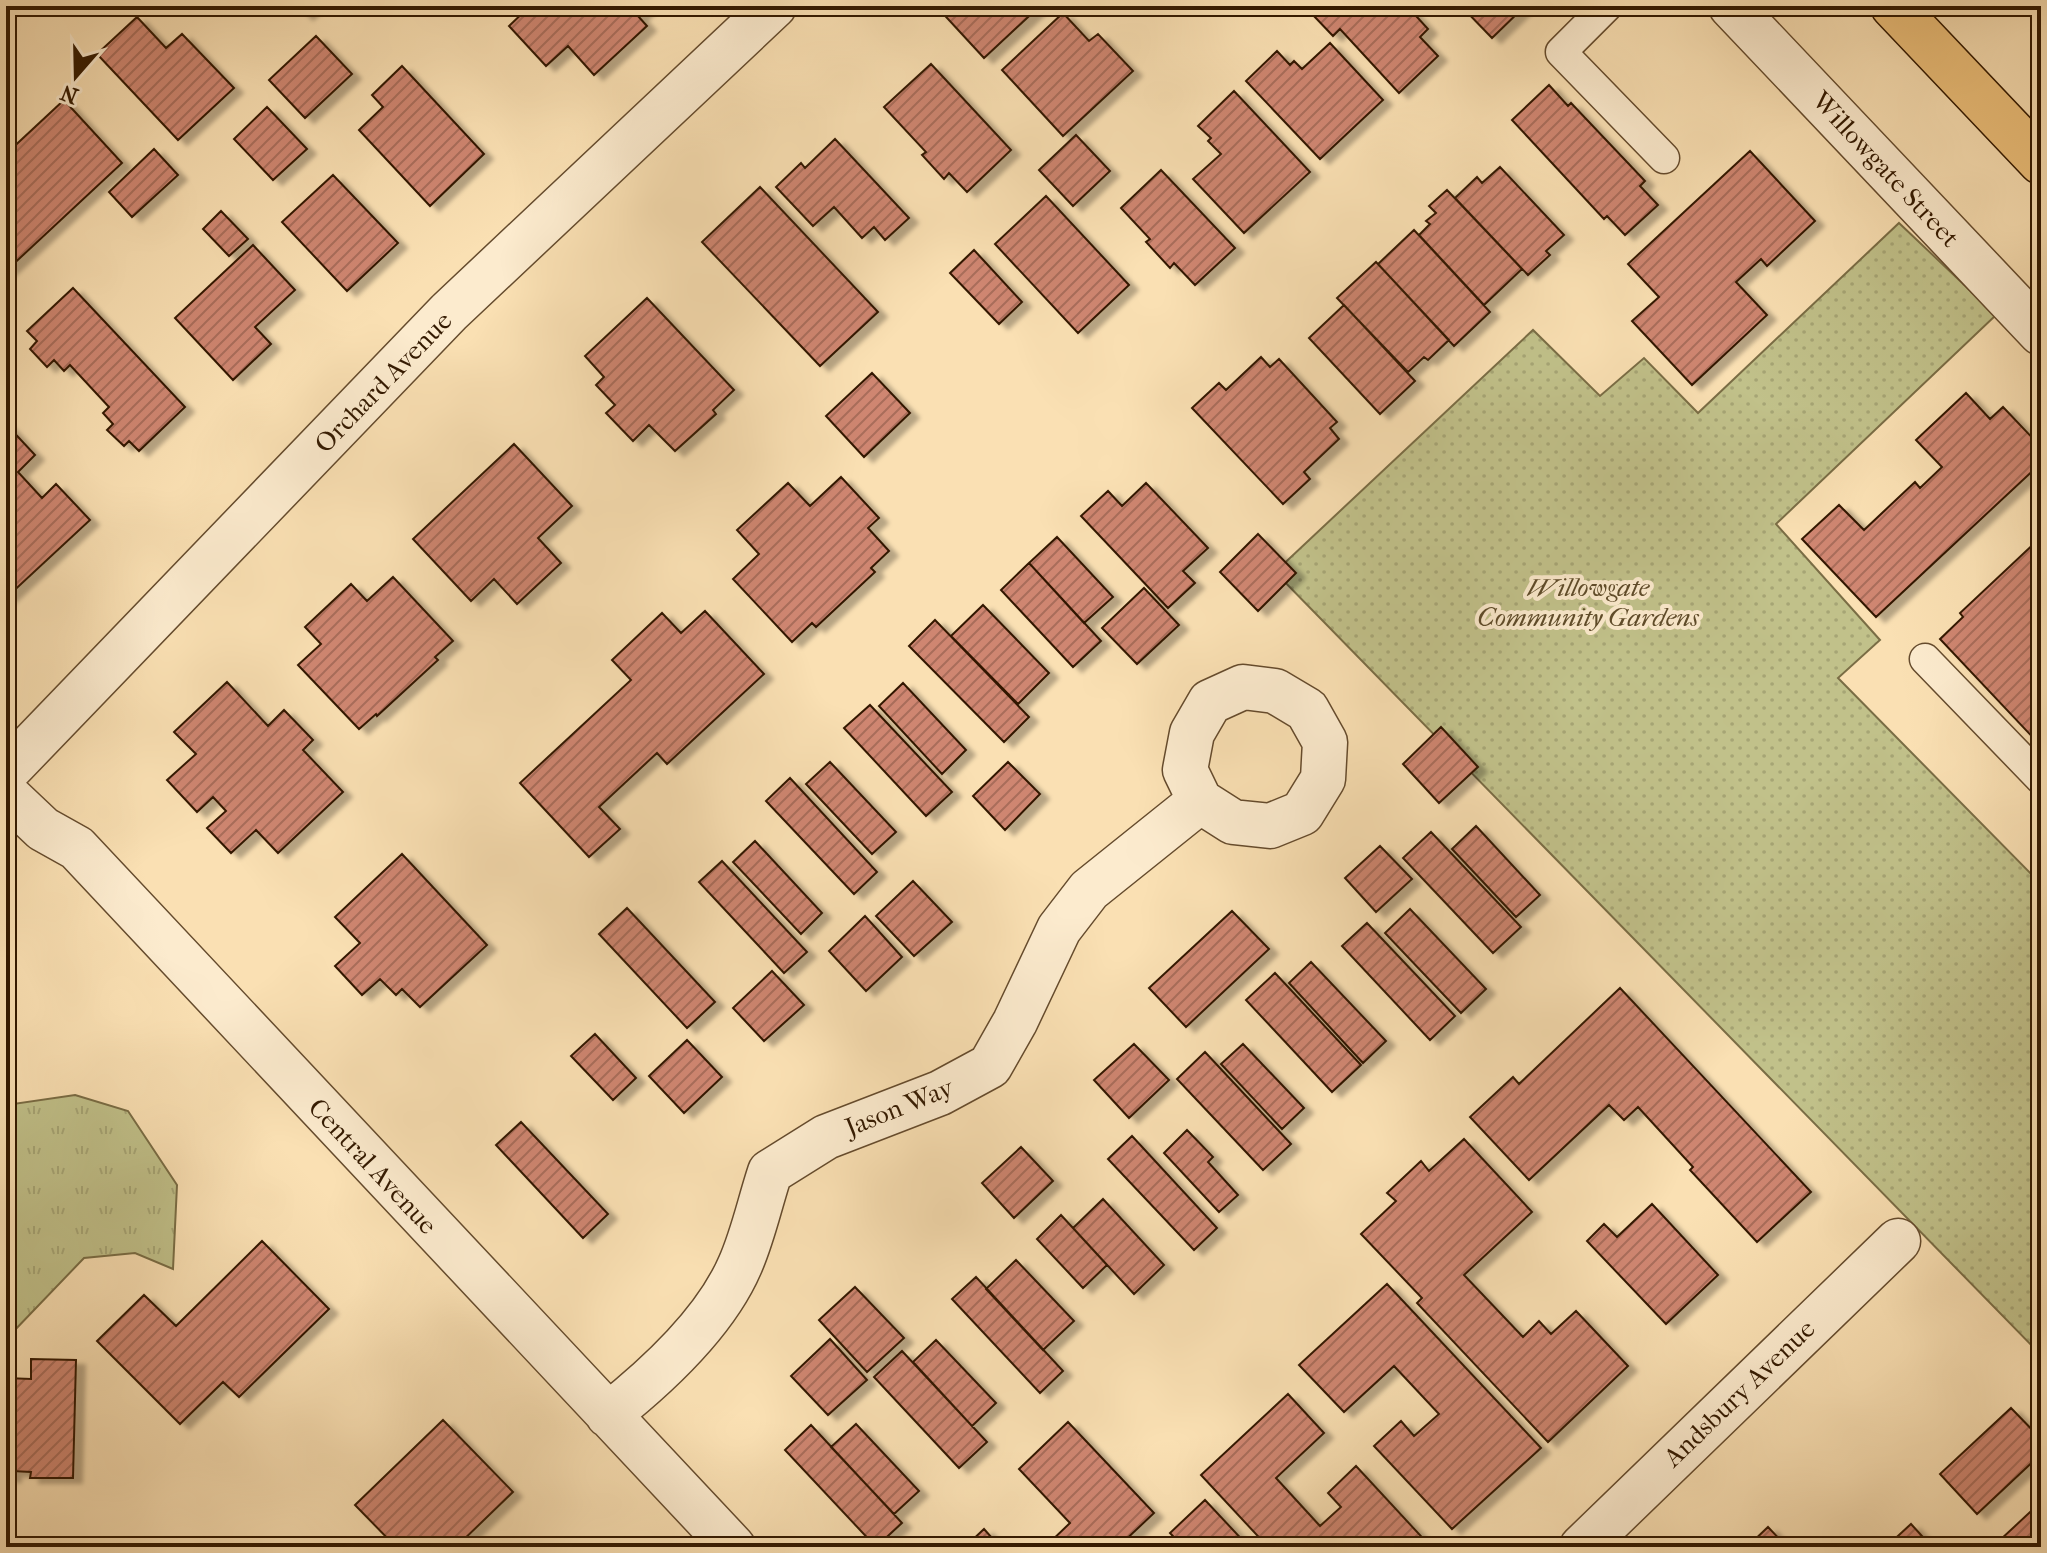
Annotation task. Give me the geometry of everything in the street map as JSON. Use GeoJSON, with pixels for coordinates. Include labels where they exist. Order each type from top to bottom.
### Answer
{"type":"FeatureCollection","features":[{"type":"Feature","properties":{"kind":"highway"},"geometry":{"type":"LineString","coordinates":[[1893,6],[2041,162]]}},
{"type":"Feature","properties":{"kind":"street","name":"Orchard Avenue"},"geometry":{"type":"LineString","coordinates":[[6,772],[449,312],[774,6]]}},
{"type":"Feature","properties":{"kind":"street","name":"Willowgate Street"},"geometry":{"type":"LineString","coordinates":[[1731,6],[2041,333]]}},
{"type":"Feature","properties":{"kind":"street","name":"Central Avenue"},"geometry":{"type":"LineString","coordinates":[[6,794],[43,829],[77,848],[733,1547]]}},
{"type":"Feature","properties":{"kind":"street","name":"Jason Way"},"geometry":{"type":"LineString","coordinates":[[608,1415],[653,1379],[709,1316],[740,1266],[770,1172],[826,1137],[940,1093],[990,1066],[1015,1022],[1059,929],[1089,890],[1200,801]]}},
{"type":"Feature","properties":{"kind":"street","name":"Andsbury Avenue"},"geometry":{"type":"LineString","coordinates":[[1582,1547],[1898,1241]]}},
{"type":"Feature","properties":{"kind":"lane"},"geometry":{"type":"LineString","coordinates":[[1607,6],[1561,52],[1664,158]]}},
{"type":"Feature","properties":{"kind":"lane"},"geometry":{"type":"LineString","coordinates":[[1925,659],[2041,779]]}},
{"type":"Feature","properties":{"kind":"green space","name":"Willowgate Community Gardens"},"geometry":{"type":"Polygon","coordinates":[[[1899,223],[1996,315],[1776,524],[1880,640],[1838,678],[2041,884],[2041,1355],[1275,572],[1533,330],[1600,396],[1644,358],[1698,413],[1899,223]]]}},
{"type":"Feature","properties":{"kind":"green space"},"geometry":{"type":"Polygon","coordinates":[[[75,1095],[128,1111],[177,1185],[173,1269],[135,1253],[84,1258],[12,1333],[6,1327],[6,1105],[75,1095]]]}},
{"type":"Feature","properties":{"kind":"building"},"geometry":{"type":"Polygon","coordinates":[[[296,6],[314,6],[304,15],[296,6]]]}},
{"type":"Feature","properties":{"kind":"building"},"geometry":{"type":"Polygon","coordinates":[[[530,6],[645,6],[647,8],[638,16],[647,26],[594,75],[568,46],[546,66],[509,26],[530,6]]]}},
{"type":"Feature","properties":{"kind":"building"},"geometry":{"type":"Polygon","coordinates":[[[936,6],[1040,6],[984,58],[936,6]]]}},
{"type":"Feature","properties":{"kind":"building"},"geometry":{"type":"Polygon","coordinates":[[[1321,6],[1407,6],[1428,29],[1420,37],[1438,56],[1399,93],[1340,29],[1333,36],[1312,14],[1321,6]]]}},
{"type":"Feature","properties":{"kind":"building"},"geometry":{"type":"Polygon","coordinates":[[[1461,6],[1525,6],[1492,38],[1461,6]]]}},
{"type":"Feature","properties":{"kind":"building"},"geometry":{"type":"Polygon","coordinates":[[[1063,13],[1089,41],[1098,34],[1133,71],[1063,136],[1002,70],[1063,13]]]}},
{"type":"Feature","properties":{"kind":"building"},"geometry":{"type":"Polygon","coordinates":[[[137,17],[166,48],[182,34],[234,88],[178,140],[97,54],[137,17]]]}},
{"type":"Feature","properties":{"kind":"building"},"geometry":{"type":"Polygon","coordinates":[[[316,36],[352,74],[305,118],[269,80],[316,36]]]}},
{"type":"Feature","properties":{"kind":"building"},"geometry":{"type":"Polygon","coordinates":[[[1330,43],[1383,100],[1320,159],[1246,81],[1277,51],[1290,65],[1294,61],[1302,69],[1330,43]]]}},
{"type":"Feature","properties":{"kind":"building"},"geometry":{"type":"Polygon","coordinates":[[[931,64],[1011,150],[967,192],[949,173],[944,179],[922,155],[926,152],[884,107],[931,64]]]}},
{"type":"Feature","properties":{"kind":"building"},"geometry":{"type":"Polygon","coordinates":[[[402,66],[484,154],[430,206],[359,130],[383,107],[372,95],[402,66]]]}},
{"type":"Feature","properties":{"kind":"building"},"geometry":{"type":"Polygon","coordinates":[[[1549,85],[1568,106],[1571,103],[1645,181],[1640,186],[1658,205],[1625,235],[1607,216],[1604,219],[1512,120],[1549,85]]]}},
{"type":"Feature","properties":{"kind":"building"},"geometry":{"type":"Polygon","coordinates":[[[1234,91],[1310,172],[1244,233],[1193,179],[1221,154],[1208,141],[1211,138],[1198,126],[1234,91]]]}},
{"type":"Feature","properties":{"kind":"building"},"geometry":{"type":"Polygon","coordinates":[[[64,100],[122,163],[6,271],[6,154],[64,100]]]}},
{"type":"Feature","properties":{"kind":"building"},"geometry":{"type":"Polygon","coordinates":[[[267,107],[307,149],[273,180],[234,139],[267,107]]]}},
{"type":"Feature","properties":{"kind":"building"},"geometry":{"type":"Polygon","coordinates":[[[1076,135],[1110,171],[1073,206],[1039,170],[1076,135]]]}},
{"type":"Feature","properties":{"kind":"building"},"geometry":{"type":"Polygon","coordinates":[[[835,139],[909,218],[885,240],[874,227],[862,238],[834,207],[813,226],[776,187],[801,163],[805,168],[835,139]]]}},
{"type":"Feature","properties":{"kind":"building"},"geometry":{"type":"Polygon","coordinates":[[[154,149],[178,175],[132,217],[109,192],[154,149]]]}},
{"type":"Feature","properties":{"kind":"building"},"geometry":{"type":"Polygon","coordinates":[[[1750,151],[1815,221],[1767,266],[1761,259],[1736,282],[1767,315],[1692,385],[1632,321],[1659,297],[1628,264],[1750,151]]]}},
{"type":"Feature","properties":{"kind":"building"},"geometry":{"type":"Polygon","coordinates":[[[1500,167],[1564,235],[1546,251],[1550,255],[1528,275],[1455,198],[1477,177],[1482,183],[1500,167]]]}},
{"type":"Feature","properties":{"kind":"building"},"geometry":{"type":"Polygon","coordinates":[[[1161,170],[1235,248],[1195,285],[1174,263],[1170,268],[1146,242],[1150,239],[1121,208],[1161,170]]]}},
{"type":"Feature","properties":{"kind":"building"},"geometry":{"type":"Polygon","coordinates":[[[333,175],[398,243],[347,291],[282,222],[333,175]]]}},
{"type":"Feature","properties":{"kind":"building"},"geometry":{"type":"Polygon","coordinates":[[[760,187],[878,312],[820,366],[702,242],[760,187]]]}},
{"type":"Feature","properties":{"kind":"building"},"geometry":{"type":"Polygon","coordinates":[[[1447,190],[1522,269],[1484,305],[1419,235],[1430,224],[1426,221],[1436,213],[1429,206],[1447,190]]]}},
{"type":"Feature","properties":{"kind":"building"},"geometry":{"type":"Polygon","coordinates":[[[1046,196],[1129,285],[1078,333],[995,244],[1046,196]]]}},
{"type":"Feature","properties":{"kind":"building"},"geometry":{"type":"Polygon","coordinates":[[[221,211],[248,239],[229,256],[203,229],[221,211]]]}},
{"type":"Feature","properties":{"kind":"building"},"geometry":{"type":"Polygon","coordinates":[[[1414,230],[1490,312],[1454,346],[1378,264],[1414,230]]]}},
{"type":"Feature","properties":{"kind":"building"},"geometry":{"type":"Polygon","coordinates":[[[253,245],[295,290],[255,327],[271,344],[233,380],[175,318],[253,245]]]}},
{"type":"Feature","properties":{"kind":"building"},"geometry":{"type":"Polygon","coordinates":[[[974,250],[1022,302],[999,324],[950,273],[974,250]]]}},
{"type":"Feature","properties":{"kind":"building"},"geometry":{"type":"Polygon","coordinates":[[[1376,262],[1449,340],[1428,360],[1424,357],[1408,372],[1337,298],[1376,262]]]}},
{"type":"Feature","properties":{"kind":"building"},"geometry":{"type":"Polygon","coordinates":[[[73,288],[185,407],[139,451],[129,441],[124,446],[107,430],[113,424],[103,413],[109,407],[70,365],[64,371],[54,360],[47,367],[30,349],[37,341],[27,331],[73,288]]]}},
{"type":"Feature","properties":{"kind":"building"},"geometry":{"type":"Polygon","coordinates":[[[647,298],[734,390],[713,410],[716,414],[675,451],[649,425],[633,441],[606,413],[615,405],[596,385],[604,377],[585,356],[647,298]]]}},
{"type":"Feature","properties":{"kind":"building"},"geometry":{"type":"Polygon","coordinates":[[[1344,305],[1415,381],[1380,414],[1309,338],[1344,305]]]}},
{"type":"Feature","properties":{"kind":"building"},"geometry":{"type":"Polygon","coordinates":[[[1261,357],[1270,367],[1279,359],[1337,422],[1330,428],[1339,439],[1304,472],[1310,479],[1283,504],[1192,408],[1219,383],[1226,390],[1261,357]]]}},
{"type":"Feature","properties":{"kind":"building"},"geometry":{"type":"Polygon","coordinates":[[[872,373],[910,413],[864,457],[826,416],[872,373]]]}},
{"type":"Feature","properties":{"kind":"building"},"geometry":{"type":"Polygon","coordinates":[[[1966,393],[1990,419],[2003,407],[2041,447],[2041,463],[1876,617],[1802,539],[1839,505],[1864,530],[1915,482],[1920,488],[1942,467],[1916,440],[1966,393]]]}},
{"type":"Feature","properties":{"kind":"building"},"geometry":{"type":"Polygon","coordinates":[[[6,424],[35,455],[18,472],[42,498],[56,484],[90,520],[6,598],[6,424]]]}},
{"type":"Feature","properties":{"kind":"building"},"geometry":{"type":"Polygon","coordinates":[[[514,444],[572,506],[538,538],[561,563],[517,604],[494,579],[471,601],[413,539],[514,444]]]}},
{"type":"Feature","properties":{"kind":"building"},"geometry":{"type":"Polygon","coordinates":[[[841,477],[879,518],[868,528],[889,551],[871,568],[875,572],[816,627],[812,623],[792,642],[733,579],[759,554],[737,530],[788,483],[810,506],[841,477]]]}},
{"type":"Feature","properties":{"kind":"building"},"geometry":{"type":"Polygon","coordinates":[[[1146,483],[1208,548],[1183,571],[1195,583],[1168,608],[1081,516],[1108,491],[1122,506],[1146,483]]]}},
{"type":"Feature","properties":{"kind":"building"},"geometry":{"type":"Polygon","coordinates":[[[1258,534],[1296,573],[1258,611],[1220,572],[1258,534]]]}},
{"type":"Feature","properties":{"kind":"building"},"geometry":{"type":"Polygon","coordinates":[[[1057,537],[1113,597],[1084,623],[1029,563],[1057,537]]]}},
{"type":"Feature","properties":{"kind":"building"},"geometry":{"type":"Polygon","coordinates":[[[2041,537],[2041,746],[1940,639],[1963,617],[1960,613],[2041,537]]]}},
{"type":"Feature","properties":{"kind":"building"},"geometry":{"type":"Polygon","coordinates":[[[1029,563],[1101,641],[1073,667],[1001,590],[1029,563]]]}},
{"type":"Feature","properties":{"kind":"building"},"geometry":{"type":"Polygon","coordinates":[[[393,577],[453,641],[435,657],[438,660],[359,729],[298,665],[321,644],[305,627],[351,584],[367,601],[393,577]]]}},
{"type":"Feature","properties":{"kind":"building"},"geometry":{"type":"Polygon","coordinates":[[[1144,588],[1179,625],[1137,664],[1102,628],[1144,588]]]}},
{"type":"Feature","properties":{"kind":"building"},"geometry":{"type":"Polygon","coordinates":[[[983,605],[1049,673],[1018,704],[951,636],[983,605]]]}},
{"type":"Feature","properties":{"kind":"building"},"geometry":{"type":"Polygon","coordinates":[[[705,611],[764,674],[667,764],[657,753],[599,807],[620,829],[589,857],[520,783],[631,680],[612,660],[662,613],[681,633],[705,611]]]}},
{"type":"Feature","properties":{"kind":"building"},"geometry":{"type":"Polygon","coordinates":[[[935,620],[1029,717],[1004,742],[909,646],[935,620]]]}},
{"type":"Feature","properties":{"kind":"building"},"geometry":{"type":"Polygon","coordinates":[[[227,682],[268,726],[284,710],[313,740],[303,750],[343,792],[278,853],[256,830],[231,853],[207,828],[226,811],[213,797],[197,812],[167,780],[196,754],[174,732],[227,682]]]}},
{"type":"Feature","properties":{"kind":"building"},"geometry":{"type":"Polygon","coordinates":[[[903,683],[966,750],[942,774],[879,706],[903,683]]]}},
{"type":"Feature","properties":{"kind":"building"},"geometry":{"type":"Polygon","coordinates":[[[870,705],[952,792],[926,816],[844,728],[870,705]]]}},
{"type":"Feature","properties":{"kind":"building"},"geometry":{"type":"Polygon","coordinates":[[[1441,727],[1478,767],[1439,803],[1403,764],[1441,727]]]}},
{"type":"Feature","properties":{"kind":"building"},"geometry":{"type":"Polygon","coordinates":[[[830,762],[896,832],[872,854],[806,784],[830,762]]]}},
{"type":"Feature","properties":{"kind":"building"},"geometry":{"type":"Polygon","coordinates":[[[1008,762],[1040,794],[1005,830],[973,796],[1008,762]]]}},
{"type":"Feature","properties":{"kind":"building"},"geometry":{"type":"Polygon","coordinates":[[[790,778],[877,872],[854,894],[766,801],[790,778]]]}},
{"type":"Feature","properties":{"kind":"building"},"geometry":{"type":"Polygon","coordinates":[[[1476,826],[1540,895],[1516,917],[1452,849],[1476,826]]]}},
{"type":"Feature","properties":{"kind":"building"},"geometry":{"type":"Polygon","coordinates":[[[1431,832],[1521,927],[1493,953],[1403,858],[1431,832]]]}},
{"type":"Feature","properties":{"kind":"building"},"geometry":{"type":"Polygon","coordinates":[[[755,841],[822,913],[801,934],[733,862],[755,841]]]}},
{"type":"Feature","properties":{"kind":"building"},"geometry":{"type":"Polygon","coordinates":[[[1380,846],[1412,879],[1376,912],[1345,878],[1380,846]]]}},
{"type":"Feature","properties":{"kind":"building"},"geometry":{"type":"Polygon","coordinates":[[[402,854],[487,945],[420,1007],[402,989],[396,995],[380,979],[362,995],[335,966],[360,943],[335,917],[402,854]]]}},
{"type":"Feature","properties":{"kind":"building"},"geometry":{"type":"Polygon","coordinates":[[[722,861],[807,952],[784,973],[699,882],[722,861]]]}},
{"type":"Feature","properties":{"kind":"building"},"geometry":{"type":"Polygon","coordinates":[[[913,881],[952,922],[914,956],[876,916],[913,881]]]}},
{"type":"Feature","properties":{"kind":"building"},"geometry":{"type":"Polygon","coordinates":[[[627,908],[715,1002],[687,1028],[599,934],[627,908]]]}},
{"type":"Feature","properties":{"kind":"building"},"geometry":{"type":"Polygon","coordinates":[[[1410,909],[1486,989],[1461,1013],[1385,933],[1410,909]]]}},
{"type":"Feature","properties":{"kind":"building"},"geometry":{"type":"Polygon","coordinates":[[[1232,911],[1269,949],[1186,1027],[1149,988],[1232,911]]]}},
{"type":"Feature","properties":{"kind":"building"},"geometry":{"type":"Polygon","coordinates":[[[865,916],[902,957],[866,991],[829,951],[865,916]]]}},
{"type":"Feature","properties":{"kind":"building"},"geometry":{"type":"Polygon","coordinates":[[[1367,923],[1455,1016],[1430,1040],[1342,946],[1367,923]]]}},
{"type":"Feature","properties":{"kind":"building"},"geometry":{"type":"Polygon","coordinates":[[[1311,962],[1386,1041],[1363,1063],[1289,983],[1311,962]]]}},
{"type":"Feature","properties":{"kind":"building"},"geometry":{"type":"Polygon","coordinates":[[[772,971],[804,1005],[764,1041],[733,1008],[772,971]]]}},
{"type":"Feature","properties":{"kind":"building"},"geometry":{"type":"Polygon","coordinates":[[[1275,973],[1361,1065],[1332,1092],[1246,1000],[1275,973]]]}},
{"type":"Feature","properties":{"kind":"building"},"geometry":{"type":"Polygon","coordinates":[[[1620,988],[1811,1192],[1757,1242],[1690,1170],[1693,1167],[1638,1107],[1624,1120],[1609,1105],[1529,1180],[1470,1117],[1513,1077],[1519,1084],[1620,988]]]}},
{"type":"Feature","properties":{"kind":"building"},"geometry":{"type":"Polygon","coordinates":[[[595,1034],[636,1078],[613,1100],[571,1056],[595,1034]]]}},
{"type":"Feature","properties":{"kind":"building"},"geometry":{"type":"Polygon","coordinates":[[[687,1040],[722,1077],[684,1113],[649,1076],[687,1040]]]}},
{"type":"Feature","properties":{"kind":"building"},"geometry":{"type":"Polygon","coordinates":[[[1134,1044],[1169,1080],[1129,1118],[1094,1080],[1134,1044]]]}},
{"type":"Feature","properties":{"kind":"building"},"geometry":{"type":"Polygon","coordinates":[[[1243,1044],[1304,1108],[1282,1129],[1221,1064],[1243,1044]]]}},
{"type":"Feature","properties":{"kind":"building"},"geometry":{"type":"Polygon","coordinates":[[[1205,1052],[1291,1144],[1263,1170],[1177,1079],[1205,1052]]]}},
{"type":"Feature","properties":{"kind":"building"},"geometry":{"type":"Polygon","coordinates":[[[521,1122],[608,1214],[583,1238],[496,1145],[521,1122]]]}},
{"type":"Feature","properties":{"kind":"building"},"geometry":{"type":"Polygon","coordinates":[[[1187,1130],[1213,1157],[1208,1162],[1238,1195],[1219,1212],[1164,1153],[1187,1130]]]}},
{"type":"Feature","properties":{"kind":"building"},"geometry":{"type":"Polygon","coordinates":[[[1132,1136],[1217,1228],[1194,1250],[1108,1159],[1132,1136]]]}},
{"type":"Feature","properties":{"kind":"building"},"geometry":{"type":"Polygon","coordinates":[[[1464,1139],[1532,1212],[1464,1275],[1523,1337],[1539,1321],[1551,1334],[1576,1311],[1628,1366],[1548,1442],[1417,1303],[1422,1298],[1361,1234],[1396,1201],[1387,1193],[1421,1161],[1429,1171],[1464,1139]]]}},
{"type":"Feature","properties":{"kind":"building"},"geometry":{"type":"Polygon","coordinates":[[[1021,1147],[1053,1181],[1014,1218],[982,1183],[1021,1147]]]}},
{"type":"Feature","properties":{"kind":"building"},"geometry":{"type":"Polygon","coordinates":[[[1103,1199],[1164,1265],[1134,1294],[1073,1228],[1103,1199]]]}},
{"type":"Feature","properties":{"kind":"building"},"geometry":{"type":"Polygon","coordinates":[[[1652,1204],[1718,1275],[1666,1324],[1587,1241],[1604,1224],[1617,1237],[1652,1204]]]}},
{"type":"Feature","properties":{"kind":"building"},"geometry":{"type":"Polygon","coordinates":[[[1061,1215],[1107,1265],[1083,1288],[1037,1239],[1061,1215]]]}},
{"type":"Feature","properties":{"kind":"building"},"geometry":{"type":"Polygon","coordinates":[[[262,1241],[329,1309],[239,1397],[223,1382],[180,1424],[97,1341],[144,1295],[176,1326],[262,1241]]]}},
{"type":"Feature","properties":{"kind":"building"},"geometry":{"type":"Polygon","coordinates":[[[1016,1260],[1074,1321],[1043,1350],[986,1289],[1016,1260]]]}},
{"type":"Feature","properties":{"kind":"building"},"geometry":{"type":"Polygon","coordinates":[[[976,1277],[1063,1371],[1040,1393],[952,1299],[976,1277]]]}},
{"type":"Feature","properties":{"kind":"building"},"geometry":{"type":"Polygon","coordinates":[[[1387,1284],[1541,1448],[1452,1529],[1374,1446],[1401,1421],[1414,1436],[1439,1414],[1394,1366],[1344,1412],[1299,1365],[1387,1284]]]}},
{"type":"Feature","properties":{"kind":"building"},"geometry":{"type":"Polygon","coordinates":[[[855,1287],[904,1338],[867,1372],[819,1320],[855,1287]]]}},
{"type":"Feature","properties":{"kind":"building"},"geometry":{"type":"Polygon","coordinates":[[[830,1339],[867,1380],[828,1415],[791,1376],[830,1339]]]}},
{"type":"Feature","properties":{"kind":"building"},"geometry":{"type":"Polygon","coordinates":[[[936,1340],[996,1403],[972,1426],[913,1362],[936,1340]]]}},
{"type":"Feature","properties":{"kind":"building"},"geometry":{"type":"Polygon","coordinates":[[[902,1351],[987,1442],[959,1468],[874,1377],[902,1351]]]}},
{"type":"Feature","properties":{"kind":"building"},"geometry":{"type":"Polygon","coordinates":[[[31,1359],[76,1360],[73,1478],[30,1478],[31,1472],[12,1471],[12,1477],[6,1477],[6,1378],[31,1379],[31,1359]]]}},
{"type":"Feature","properties":{"kind":"building"},"geometry":{"type":"Polygon","coordinates":[[[1288,1394],[1324,1433],[1276,1478],[1320,1526],[1341,1507],[1328,1493],[1356,1466],[1431,1547],[1268,1547],[1201,1475],[1288,1394]]]}},
{"type":"Feature","properties":{"kind":"building"},"geometry":{"type":"Polygon","coordinates":[[[2011,1408],[2041,1439],[2041,1454],[1977,1514],[1940,1474],[2011,1408]]]}},
{"type":"Feature","properties":{"kind":"building"},"geometry":{"type":"Polygon","coordinates":[[[443,1420],[513,1492],[456,1547],[396,1547],[355,1505],[443,1420]]]}},
{"type":"Feature","properties":{"kind":"building"},"geometry":{"type":"Polygon","coordinates":[[[1068,1422],[1154,1513],[1118,1547],[1045,1547],[1070,1523],[1019,1469],[1068,1422]]]}},
{"type":"Feature","properties":{"kind":"building"},"geometry":{"type":"Polygon","coordinates":[[[856,1424],[919,1491],[894,1514],[831,1447],[856,1424]]]}},
{"type":"Feature","properties":{"kind":"building"},"geometry":{"type":"Polygon","coordinates":[[[811,1425],[902,1523],[876,1547],[785,1450],[811,1425]]]}},
{"type":"Feature","properties":{"kind":"building"},"geometry":{"type":"Polygon","coordinates":[[[1205,1500],[1249,1547],[1183,1547],[1170,1533],[1205,1500]]]}},
{"type":"Feature","properties":{"kind":"building"},"geometry":{"type":"Polygon","coordinates":[[[2041,1502],[2041,1547],[2007,1547],[2000,1540],[2041,1502]]]}},
{"type":"Feature","properties":{"kind":"building"},"geometry":{"type":"Polygon","coordinates":[[[1911,1524],[1932,1547],[1886,1547],[1911,1524]]]}},
{"type":"Feature","properties":{"kind":"building"},"geometry":{"type":"Polygon","coordinates":[[[1768,1527],[1787,1547],[1747,1547],[1768,1527]]]}},
{"type":"Feature","properties":{"kind":"building"},"geometry":{"type":"Polygon","coordinates":[[[984,1529],[1000,1547],[965,1547],[984,1529]]]}}]}
